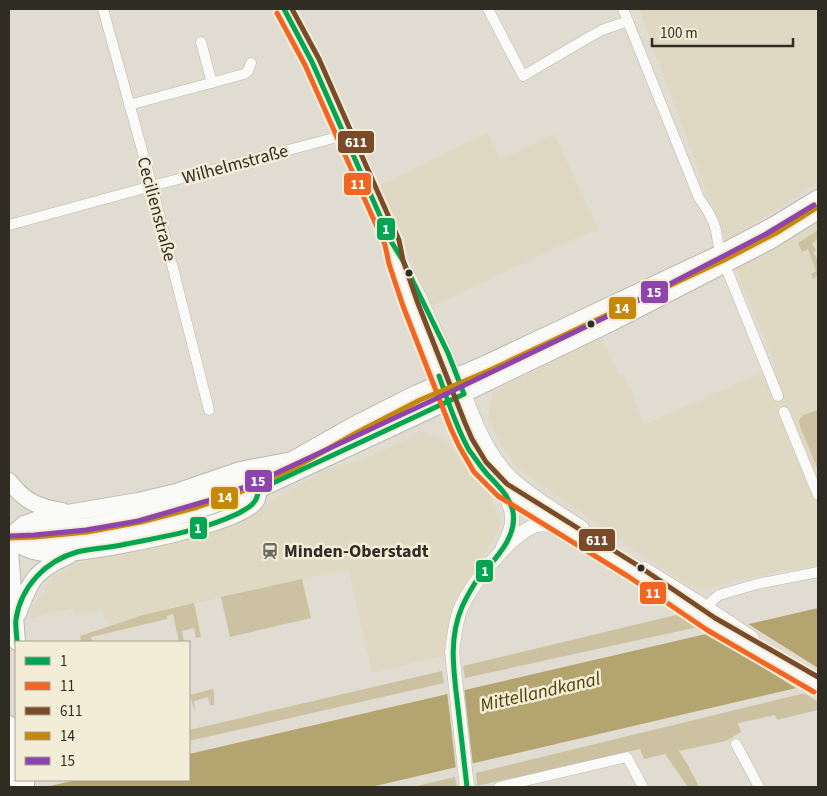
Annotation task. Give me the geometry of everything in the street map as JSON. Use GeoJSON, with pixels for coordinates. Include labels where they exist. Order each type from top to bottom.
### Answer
{"type":"FeatureCollection","features":[{"type":"Feature","properties":{"kind":"main road"},"geometry":{"type":"LineString","coordinates":[[818,198],[723,259],[577,340],[449,402],[258,490],[209,508],[140,528],[87,537],[35,536],[140,515],[196,500],[240,484],[292,460],[417,393],[723,259],[770,241],[818,211]]}},
{"type":"Feature","properties":{"kind":"main road"},"geometry":{"type":"LineString","coordinates":[[457,376],[485,442],[509,476],[523,488],[706,616],[726,621],[818,684]]}},
{"type":"Feature","properties":{"kind":"main road"},"geometry":{"type":"LineString","coordinates":[[441,382],[465,442],[480,467],[502,490],[511,505],[513,518],[511,531],[498,556]]}},
{"type":"Feature","properties":{"kind":"main road"},"geometry":{"type":"LineString","coordinates":[[17,641],[9,542],[17,530],[32,521],[44,517],[138,502],[176,492],[240,470],[292,460]]}},
{"type":"Feature","properties":{"kind":"main road"},"geometry":{"type":"LineString","coordinates":[[9,481],[17,491],[33,504],[74,512]]}},
{"type":"Feature","properties":{"kind":"main road"},"geometry":{"type":"LineString","coordinates":[[9,542],[27,550],[46,553],[77,552],[136,542],[217,522],[250,507],[257,500],[258,490]]}},
{"type":"Feature","properties":{"kind":"main road"},"geometry":{"type":"LineString","coordinates":[[502,490],[633,571],[661,591],[818,684]]}},
{"type":"Feature","properties":{"kind":"main road"},"geometry":{"type":"LineString","coordinates":[[467,787],[452,652],[454,632],[459,614],[471,590],[498,556],[522,533],[532,527],[544,524],[560,526]]}},
{"type":"Feature","properties":{"kind":"main road"},"geometry":{"type":"LineString","coordinates":[[16,621],[30,585],[36,575],[55,562],[77,552]]}},
{"type":"Feature","properties":{"kind":"main road"},"geometry":{"type":"LineString","coordinates":[[9,724],[12,758]]}},
{"type":"Feature","properties":{"kind":"street","name":"Cecilienstraße"},"geometry":{"type":"LineString","coordinates":[[103,9],[152,186],[209,410]]}},
{"type":"Feature","properties":{"kind":"street"},"geometry":{"type":"LineString","coordinates":[[284,9],[312,62],[392,244],[402,259],[420,295],[457,376]]}},
{"type":"Feature","properties":{"kind":"street"},"geometry":{"type":"LineString","coordinates":[[488,9],[523,76],[602,30],[628,20]]}},
{"type":"Feature","properties":{"kind":"street"},"geometry":{"type":"LineString","coordinates":[[623,9],[699,198],[711,216],[718,246],[778,396]]}},
{"type":"Feature","properties":{"kind":"street"},"geometry":{"type":"LineString","coordinates":[[201,42],[212,83]]}},
{"type":"Feature","properties":{"kind":"street"},"geometry":{"type":"LineString","coordinates":[[129,105],[244,74],[248,71],[251,63]]}},
{"type":"Feature","properties":{"kind":"street","name":"Wilhelmstraße"},"geometry":{"type":"LineString","coordinates":[[9,225],[345,135]]}},
{"type":"Feature","properties":{"kind":"street"},"geometry":{"type":"LineString","coordinates":[[392,244],[407,297],[441,382]]}},
{"type":"Feature","properties":{"kind":"street"},"geometry":{"type":"LineString","coordinates":[[784,412],[818,495]]}},
{"type":"Feature","properties":{"kind":"street"},"geometry":{"type":"LineString","coordinates":[[706,616],[713,600],[719,595],[757,584],[818,572]]}},
{"type":"Feature","properties":{"kind":"street"},"geometry":{"type":"LineString","coordinates":[[736,744],[759,787]]}},
{"type":"Feature","properties":{"kind":"street"},"geometry":{"type":"LineString","coordinates":[[499,787],[627,757],[643,787]]}},
{"type":"Feature","properties":{"kind":"shaded area"},"geometry":{"type":"Polygon","coordinates":[[[639,9],[818,9],[818,183],[725,241],[639,9]]]}},
{"type":"Feature","properties":{"kind":"shaded area"},"geometry":{"type":"Polygon","coordinates":[[[488,133],[501,160],[554,134],[598,228],[432,306],[377,187],[488,133]]]}},
{"type":"Feature","properties":{"kind":"shaded area"},"geometry":{"type":"Polygon","coordinates":[[[818,220],[818,565],[742,579],[709,590],[694,589],[611,534],[514,465],[495,434],[488,417],[493,392],[599,335],[619,375],[624,373],[644,425],[776,367],[735,267],[818,220]]]}},
{"type":"Feature","properties":{"kind":"shaded area"},"geometry":{"type":"Polygon","coordinates":[[[818,230],[818,238],[812,244],[816,250],[813,253],[818,259],[818,275],[813,279],[811,274],[816,271],[808,249],[802,252],[798,243],[818,230]]]}},
{"type":"Feature","properties":{"kind":"shaded area"},"geometry":{"type":"Polygon","coordinates":[[[818,410],[818,470],[799,420],[803,415],[818,410]]]}},
{"type":"Feature","properties":{"kind":"shaded area"},"geometry":{"type":"Polygon","coordinates":[[[423,432],[443,439],[490,496],[501,525],[456,602],[450,618],[446,655],[372,673],[348,569],[143,615],[108,626],[102,609],[75,616],[73,608],[30,619],[31,609],[52,578],[76,563],[187,541],[228,528],[322,471],[357,462],[423,432]]]}},
{"type":"Feature","properties":{"kind":"shaded area"},"geometry":{"type":"Polygon","coordinates":[[[302,579],[311,618],[230,637],[221,597],[302,579]]]}},
{"type":"Feature","properties":{"kind":"shaded area"},"geometry":{"type":"Polygon","coordinates":[[[194,603],[201,637],[196,638],[194,628],[182,631],[184,641],[179,641],[173,614],[167,616],[167,619],[91,637],[92,641],[81,641],[80,636],[143,615],[194,603]]]}},
{"type":"Feature","properties":{"kind":"shaded area"},"geometry":{"type":"Polygon","coordinates":[[[680,614],[698,627],[465,678],[463,666],[680,614]]]}},
{"type":"Feature","properties":{"kind":"shaded area"},"geometry":{"type":"Polygon","coordinates":[[[442,671],[444,683],[190,741],[190,730],[442,671]]]}},
{"type":"Feature","properties":{"kind":"shaded area"},"geometry":{"type":"Polygon","coordinates":[[[213,689],[214,705],[210,705],[208,697],[194,701],[194,709],[190,695],[213,689]]]}},
{"type":"Feature","properties":{"kind":"shaded area"},"geometry":{"type":"Polygon","coordinates":[[[806,694],[818,702],[818,710],[777,720],[775,715],[738,723],[741,732],[726,741],[679,751],[699,787],[688,787],[665,754],[644,759],[640,749],[477,786],[476,773],[806,694]]]}},
{"type":"Feature","properties":{"kind":"shaded area"},"geometry":{"type":"Polygon","coordinates":[[[455,777],[457,787],[412,787],[455,777]]]}},
{"type":"Feature","properties":{"kind":"water","name":"Mittellandkanal"},"geometry":{"type":"Polygon","coordinates":[[[818,608],[818,683],[371,787],[45,787],[72,781],[190,781],[190,754],[818,608]]]}},
{"type":"Feature","properties":{"kind":"pier"},"geometry":{"type":"Polygon","coordinates":[[[745,622],[818,668],[818,685],[799,690],[705,631],[745,622]]]}},
{"type":"Feature","properties":{"kind":"pier"},"geometry":{"type":"Polygon","coordinates":[[[464,687],[473,766],[456,770],[447,691],[464,687]]]}},
{"type":"Feature","properties":{"kind":"transit line","name":"1"},"geometry":{"type":"LineString","coordinates":[[17,641],[16,619],[23,596],[36,577],[65,556],[77,552],[168,536],[224,520],[252,505],[258,495],[258,490],[464,394],[448,353],[402,259],[392,243],[312,62],[284,9]]}},
{"type":"Feature","properties":{"kind":"transit line","name":"611"},"geometry":{"type":"LineString","coordinates":[[292,9],[319,59],[399,240],[403,260],[417,301],[465,423],[486,462],[507,484],[637,565],[715,618],[818,677]]}},
{"type":"Feature","properties":{"kind":"transit line","name":"11"},"geometry":{"type":"LineString","coordinates":[[277,13],[305,65],[385,245],[389,264],[403,306],[451,429],[474,472],[498,496],[629,577],[707,630],[814,692]]}},
{"type":"Feature","properties":{"kind":"transit line","name":"15"},"geometry":{"type":"LineString","coordinates":[[9,536],[86,530],[138,521],[207,501],[255,483],[608,316],[766,234],[814,205]]}},
{"type":"Feature","properties":{"kind":"transit line","name":"14"},"geometry":{"type":"LineString","coordinates":[[9,538],[87,532],[141,522],[198,507],[243,491],[296,467],[420,400],[488,371],[724,260],[778,232],[818,207]]}},
{"type":"Feature","properties":{"kind":"transit line","name":"1"},"geometry":{"type":"LineString","coordinates":[[439,376],[464,441],[485,471],[506,496],[513,512],[511,532],[507,541],[475,583],[462,607],[455,631],[453,656],[467,787]]}},
{"type":"Feature","properties":{"kind":"place","name":"Minden-Oberstadt"},"geometry":{"type":"Point","coordinates":[270,551]}}]}
